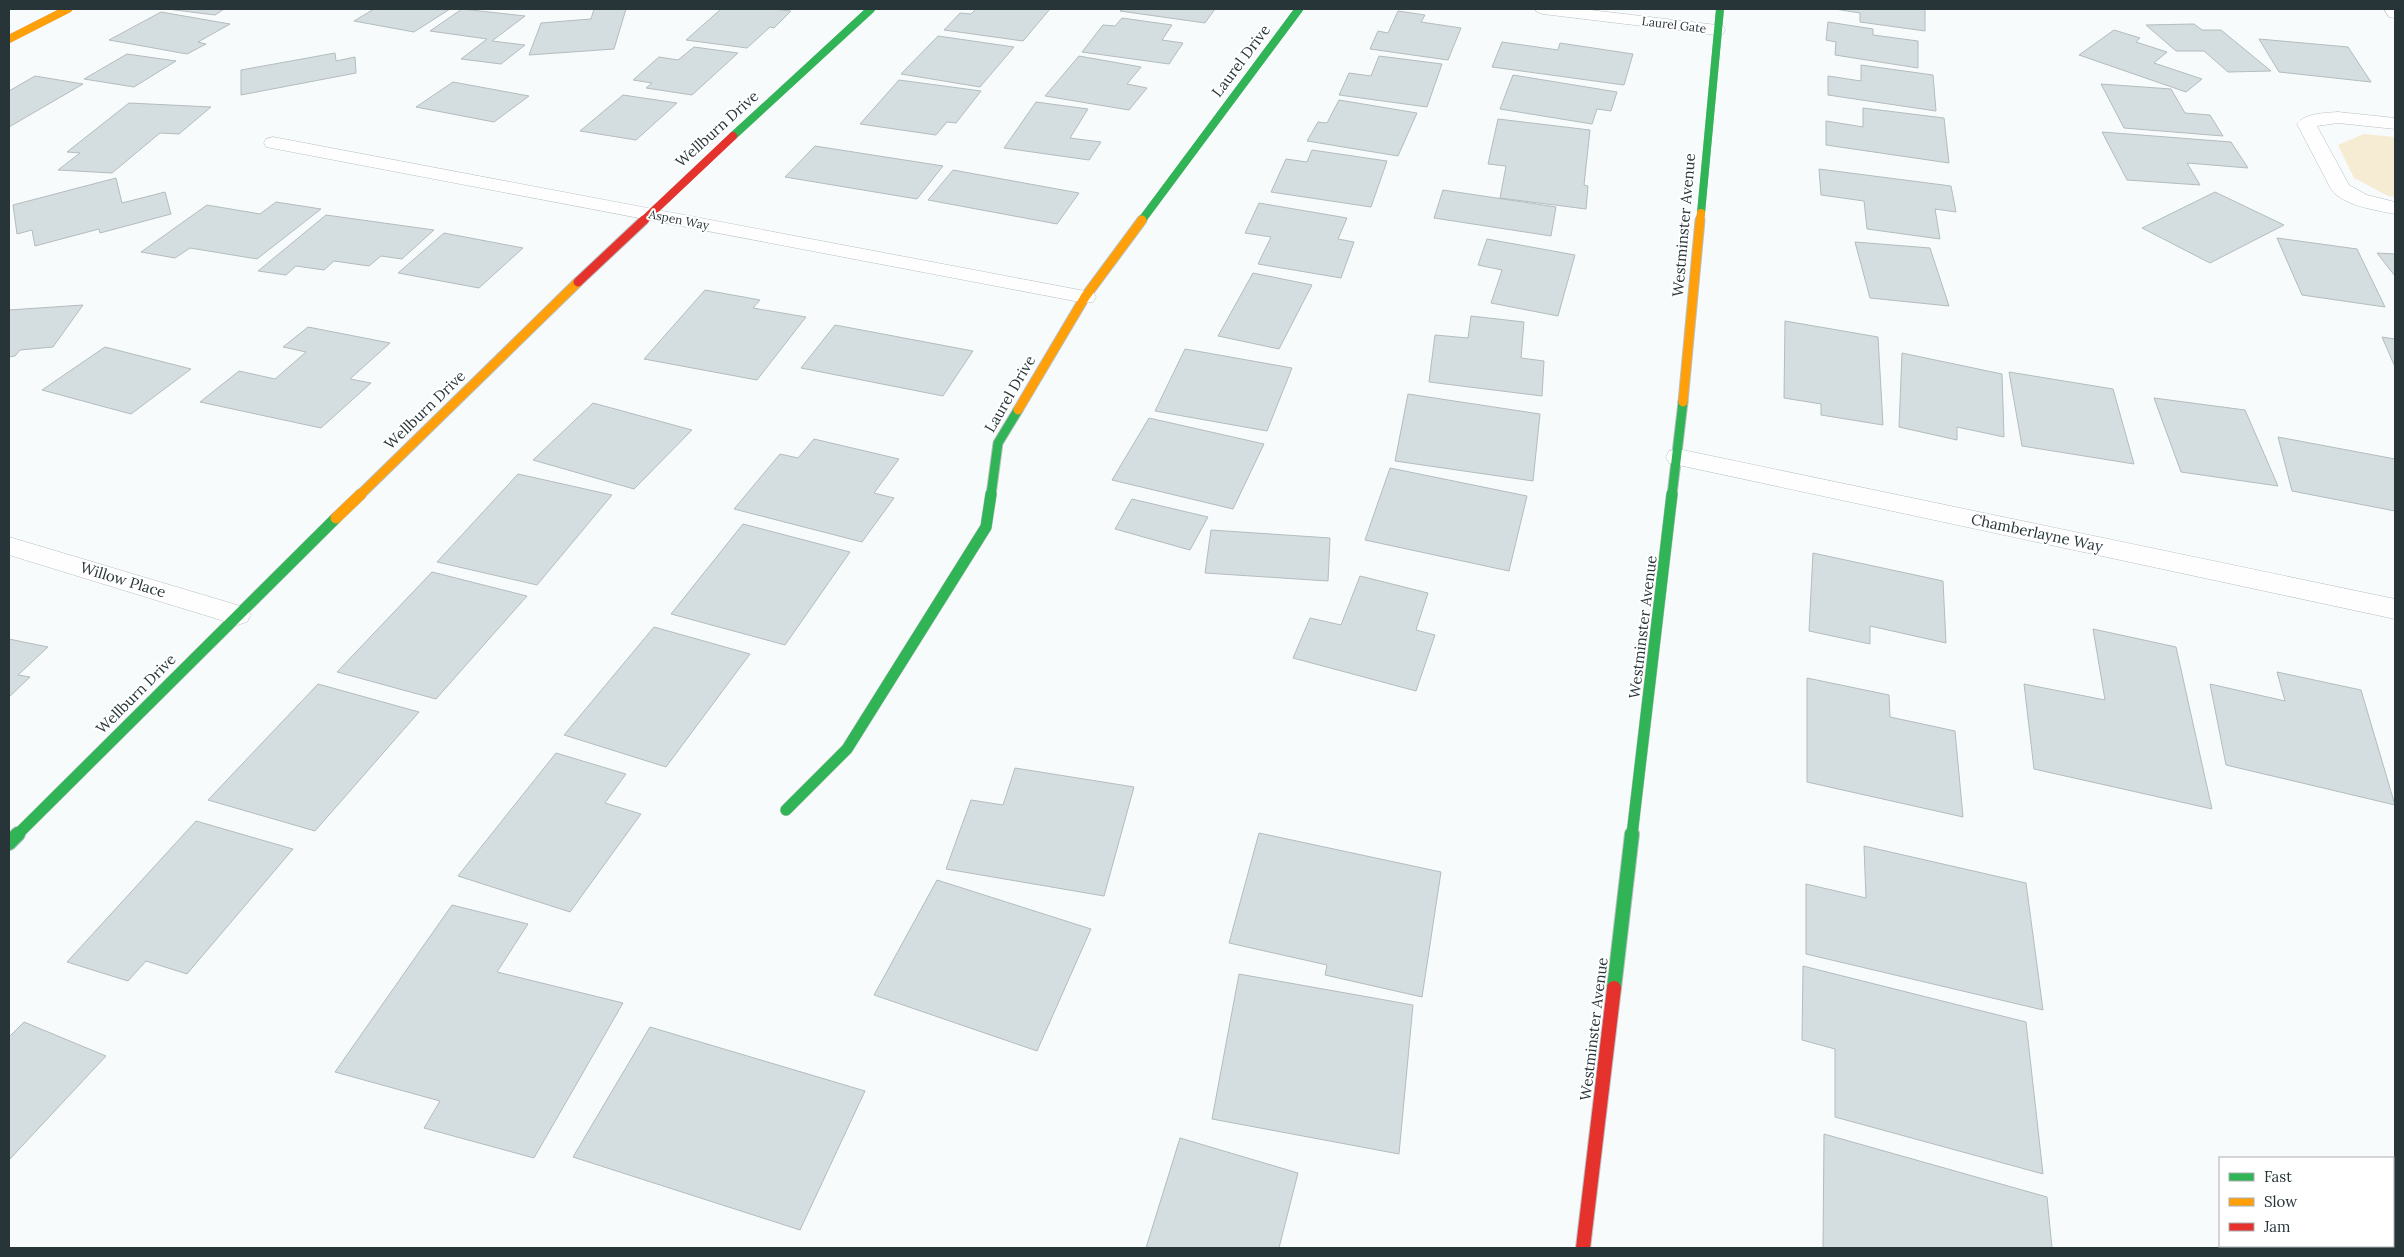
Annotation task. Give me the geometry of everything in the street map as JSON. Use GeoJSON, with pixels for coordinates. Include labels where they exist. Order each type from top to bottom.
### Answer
{"type":"FeatureCollection","features":[{"type":"Feature","properties":{"kind":"street"},"geometry":{"type":"LineString","coordinates":[[9,39],[68,9]]}},
{"type":"Feature","properties":{"kind":"street","name":"Wellburn Drive"},"geometry":{"type":"LineString","coordinates":[[9,843],[237,615],[647,214],[871,9]]}},
{"type":"Feature","properties":{"kind":"street","name":"Laurel Drive"},"geometry":{"type":"LineString","coordinates":[[786,810],[847,749],[986,527],[998,443],[1085,297],[1299,9]]}},
{"type":"Feature","properties":{"kind":"street","name":"Laurel Gate"},"geometry":{"type":"LineString","coordinates":[[1543,9],[1717,30]]}},
{"type":"Feature","properties":{"kind":"street","name":"Westminster Avenue"},"geometry":{"type":"LineString","coordinates":[[1583,1248],[1678,457],[1720,9]]}},
{"type":"Feature","properties":{"kind":"street"},"geometry":{"type":"LineString","coordinates":[[2392,9],[2395,13]]}},
{"type":"Feature","properties":{"kind":"street"},"geometry":{"type":"LineString","coordinates":[[2395,124],[2335,118],[2316,119],[2306,124],[2341,189],[2360,199],[2395,208]]}},
{"type":"Feature","properties":{"kind":"street","name":"Aspen Way"},"geometry":{"type":"LineString","coordinates":[[273,143],[1085,297]]}},
{"type":"Feature","properties":{"kind":"street","name":"Chamberlayne Way"},"geometry":{"type":"LineString","coordinates":[[1678,457],[2395,609]]}},
{"type":"Feature","properties":{"kind":"street","name":"Willow Place"},"geometry":{"type":"LineString","coordinates":[[9,546],[237,615]]}},
{"type":"Feature","properties":{"kind":"shaded area"},"geometry":{"type":"Polygon","coordinates":[[[2364,134],[2395,137],[2395,197],[2388,196],[2354,178],[2338,145],[2364,134]]]}},
{"type":"Feature","properties":{"kind":"building"},"geometry":{"type":"Polygon","coordinates":[[[167,9],[224,9],[215,15],[167,9]]]}},
{"type":"Feature","properties":{"kind":"building"},"geometry":{"type":"Polygon","coordinates":[[[374,9],[450,9],[414,32],[354,21],[374,9]]]}},
{"type":"Feature","properties":{"kind":"building"},"geometry":{"type":"Polygon","coordinates":[[[462,9],[525,16],[492,41],[525,45],[501,64],[461,59],[487,39],[430,31],[462,9]]]}},
{"type":"Feature","properties":{"kind":"building"},"geometry":{"type":"Polygon","coordinates":[[[594,9],[626,9],[614,49],[529,55],[541,23],[591,19],[594,9]]]}},
{"type":"Feature","properties":{"kind":"building"},"geometry":{"type":"Polygon","coordinates":[[[721,9],[791,11],[774,28],[770,27],[747,48],[686,40],[721,9]]]}},
{"type":"Feature","properties":{"kind":"building"},"geometry":{"type":"Polygon","coordinates":[[[976,9],[1050,9],[1023,41],[944,30],[960,13],[971,14],[976,9]]]}},
{"type":"Feature","properties":{"kind":"building"},"geometry":{"type":"Polygon","coordinates":[[[1122,9],[1215,9],[1205,23],[1120,11],[1122,9]]]}},
{"type":"Feature","properties":{"kind":"building"},"geometry":{"type":"Polygon","coordinates":[[[1835,9],[1925,9],[1925,31],[1860,22],[1860,13],[1835,9]]]}},
{"type":"Feature","properties":{"kind":"building"},"geometry":{"type":"Polygon","coordinates":[[[1398,11],[1425,15],[1421,22],[1461,28],[1448,60],[1370,49],[1378,31],[1388,33],[1398,11]]]}},
{"type":"Feature","properties":{"kind":"building"},"geometry":{"type":"Polygon","coordinates":[[[161,12],[230,24],[198,42],[206,44],[187,54],[109,40],[161,12]]]}},
{"type":"Feature","properties":{"kind":"building"},"geometry":{"type":"Polygon","coordinates":[[[1122,18],[1172,25],[1162,40],[1183,43],[1169,64],[1082,52],[1103,25],[1115,26],[1122,18]]]}},
{"type":"Feature","properties":{"kind":"building"},"geometry":{"type":"Polygon","coordinates":[[[1828,22],[1873,29],[1873,35],[1918,41],[1918,68],[1835,55],[1836,42],[1826,40],[1828,22]]]}},
{"type":"Feature","properties":{"kind":"building"},"geometry":{"type":"Polygon","coordinates":[[[2194,24],[2202,30],[2221,30],[2271,71],[2228,72],[2204,51],[2176,51],[2146,25],[2194,24]]]}},
{"type":"Feature","properties":{"kind":"building"},"geometry":{"type":"Polygon","coordinates":[[[2114,30],[2140,38],[2136,42],[2167,52],[2154,63],[2202,79],[2186,92],[2079,55],[2114,30]]]}},
{"type":"Feature","properties":{"kind":"building"},"geometry":{"type":"Polygon","coordinates":[[[938,36],[1014,47],[980,87],[901,74],[938,36]]]}},
{"type":"Feature","properties":{"kind":"building"},"geometry":{"type":"Polygon","coordinates":[[[2259,39],[2348,47],[2371,82],[2279,72],[2259,39]]]}},
{"type":"Feature","properties":{"kind":"building"},"geometry":{"type":"Polygon","coordinates":[[[1502,42],[1558,50],[1560,43],[1633,54],[1624,85],[1492,67],[1502,42]]]}},
{"type":"Feature","properties":{"kind":"building"},"geometry":{"type":"Polygon","coordinates":[[[694,47],[738,53],[692,95],[646,88],[652,83],[633,80],[659,57],[678,60],[694,47]]]}},
{"type":"Feature","properties":{"kind":"building"},"geometry":{"type":"Polygon","coordinates":[[[335,53],[336,61],[355,57],[356,73],[241,95],[241,70],[335,53]]]}},
{"type":"Feature","properties":{"kind":"building"},"geometry":{"type":"Polygon","coordinates":[[[127,54],[176,61],[134,87],[84,79],[127,54]]]}},
{"type":"Feature","properties":{"kind":"building"},"geometry":{"type":"Polygon","coordinates":[[[1079,56],[1141,67],[1127,84],[1147,88],[1129,110],[1045,96],[1079,56]]]}},
{"type":"Feature","properties":{"kind":"building"},"geometry":{"type":"Polygon","coordinates":[[[1379,56],[1442,64],[1427,107],[1339,95],[1349,73],[1371,76],[1379,56]]]}},
{"type":"Feature","properties":{"kind":"building"},"geometry":{"type":"Polygon","coordinates":[[[1861,65],[1933,75],[1936,111],[1828,95],[1828,76],[1861,81],[1861,65]]]}},
{"type":"Feature","properties":{"kind":"building"},"geometry":{"type":"Polygon","coordinates":[[[1513,75],[1617,92],[1611,111],[1597,109],[1592,124],[1500,109],[1513,75]]]}},
{"type":"Feature","properties":{"kind":"building"},"geometry":{"type":"Polygon","coordinates":[[[35,76],[83,84],[9,127],[9,91],[35,76]]]}},
{"type":"Feature","properties":{"kind":"building"},"geometry":{"type":"Polygon","coordinates":[[[899,80],[981,91],[956,123],[947,122],[936,135],[860,124],[899,80]]]}},
{"type":"Feature","properties":{"kind":"building"},"geometry":{"type":"Polygon","coordinates":[[[453,82],[529,96],[494,122],[416,107],[453,82]]]}},
{"type":"Feature","properties":{"kind":"building"},"geometry":{"type":"Polygon","coordinates":[[[2101,84],[2171,89],[2185,113],[2210,115],[2223,136],[2124,128],[2101,84]]]}},
{"type":"Feature","properties":{"kind":"building"},"geometry":{"type":"Polygon","coordinates":[[[623,95],[677,103],[636,140],[580,131],[623,95]]]}},
{"type":"Feature","properties":{"kind":"building"},"geometry":{"type":"Polygon","coordinates":[[[1339,100],[1417,113],[1398,156],[1307,141],[1318,122],[1327,123],[1339,100]]]}},
{"type":"Feature","properties":{"kind":"building"},"geometry":{"type":"Polygon","coordinates":[[[1036,102],[1088,109],[1070,138],[1101,142],[1089,160],[1004,148],[1036,102]]]}},
{"type":"Feature","properties":{"kind":"building"},"geometry":{"type":"Polygon","coordinates":[[[129,103],[211,107],[179,134],[160,133],[112,173],[58,170],[80,153],[67,152],[129,103]]]}},
{"type":"Feature","properties":{"kind":"building"},"geometry":{"type":"Polygon","coordinates":[[[1863,108],[1944,118],[1949,163],[1826,145],[1826,121],[1863,127],[1863,108]]]}},
{"type":"Feature","properties":{"kind":"building"},"geometry":{"type":"Polygon","coordinates":[[[1498,119],[1590,130],[1584,185],[1588,186],[1586,209],[1500,198],[1506,166],[1488,164],[1498,119]]]}},
{"type":"Feature","properties":{"kind":"building"},"geometry":{"type":"Polygon","coordinates":[[[2102,132],[2231,142],[2248,168],[2187,163],[2200,185],[2127,180],[2102,132]]]}},
{"type":"Feature","properties":{"kind":"building"},"geometry":{"type":"Polygon","coordinates":[[[815,146],[943,166],[917,199],[785,177],[815,146]]]}},
{"type":"Feature","properties":{"kind":"building"},"geometry":{"type":"Polygon","coordinates":[[[1312,150],[1387,161],[1371,207],[1271,192],[1286,159],[1307,162],[1312,150]]]}},
{"type":"Feature","properties":{"kind":"building"},"geometry":{"type":"Polygon","coordinates":[[[1819,169],[1951,186],[1956,212],[1935,209],[1940,239],[1867,229],[1864,201],[1821,195],[1819,169]]]}},
{"type":"Feature","properties":{"kind":"building"},"geometry":{"type":"Polygon","coordinates":[[[953,170],[1079,193],[1057,224],[928,200],[953,170]]]}},
{"type":"Feature","properties":{"kind":"building"},"geometry":{"type":"Polygon","coordinates":[[[116,178],[122,203],[165,192],[171,214],[100,233],[99,229],[35,246],[32,230],[17,234],[13,205],[116,178]]]}},
{"type":"Feature","properties":{"kind":"building"},"geometry":{"type":"Polygon","coordinates":[[[1443,190],[1556,207],[1551,236],[1434,218],[1443,190]]]}},
{"type":"Feature","properties":{"kind":"building"},"geometry":{"type":"Polygon","coordinates":[[[2215,192],[2284,225],[2210,263],[2142,228],[2215,192]]]}},
{"type":"Feature","properties":{"kind":"building"},"geometry":{"type":"Polygon","coordinates":[[[276,202],[321,209],[257,259],[190,248],[175,258],[141,252],[207,205],[260,214],[276,202]]]}},
{"type":"Feature","properties":{"kind":"building"},"geometry":{"type":"Polygon","coordinates":[[[1259,203],[1347,218],[1338,239],[1354,242],[1341,278],[1258,264],[1271,237],[1245,233],[1259,203]]]}},
{"type":"Feature","properties":{"kind":"building"},"geometry":{"type":"Polygon","coordinates":[[[326,215],[434,230],[402,259],[381,256],[369,266],[334,261],[324,270],[296,266],[286,275],[258,271],[326,215]]]}},
{"type":"Feature","properties":{"kind":"building"},"geometry":{"type":"Polygon","coordinates":[[[444,233],[523,248],[479,288],[398,273],[444,233]]]}},
{"type":"Feature","properties":{"kind":"building"},"geometry":{"type":"Polygon","coordinates":[[[2277,238],[2357,249],[2385,307],[2302,295],[2277,238]]]}},
{"type":"Feature","properties":{"kind":"building"},"geometry":{"type":"Polygon","coordinates":[[[1487,239],[1575,255],[1558,316],[1491,303],[1502,270],[1478,265],[1487,239]]]}},
{"type":"Feature","properties":{"kind":"building"},"geometry":{"type":"Polygon","coordinates":[[[1855,242],[1930,248],[1949,306],[1870,298],[1855,242]]]}},
{"type":"Feature","properties":{"kind":"building"},"geometry":{"type":"Polygon","coordinates":[[[2377,253],[2395,254],[2395,276],[2377,253]]]}},
{"type":"Feature","properties":{"kind":"building"},"geometry":{"type":"Polygon","coordinates":[[[1253,273],[1312,285],[1279,349],[1218,336],[1253,273]]]}},
{"type":"Feature","properties":{"kind":"building"},"geometry":{"type":"Polygon","coordinates":[[[705,290],[760,300],[753,308],[806,317],[757,380],[644,359],[705,290]]]}},
{"type":"Feature","properties":{"kind":"building"},"geometry":{"type":"Polygon","coordinates":[[[83,305],[53,347],[20,350],[15,356],[9,357],[9,310],[83,305]]]}},
{"type":"Feature","properties":{"kind":"building"},"geometry":{"type":"Polygon","coordinates":[[[1471,316],[1524,322],[1521,358],[1544,361],[1542,396],[1429,382],[1435,335],[1468,338],[1471,316]]]}},
{"type":"Feature","properties":{"kind":"building"},"geometry":{"type":"Polygon","coordinates":[[[1785,321],[1878,337],[1883,425],[1821,415],[1821,404],[1784,398],[1785,321]]]}},
{"type":"Feature","properties":{"kind":"building"},"geometry":{"type":"Polygon","coordinates":[[[835,325],[973,351],[943,396],[801,368],[835,325]]]}},
{"type":"Feature","properties":{"kind":"building"},"geometry":{"type":"Polygon","coordinates":[[[308,327],[390,343],[350,379],[371,383],[321,428],[200,402],[239,371],[275,379],[306,352],[283,347],[308,327]]]}},
{"type":"Feature","properties":{"kind":"building"},"geometry":{"type":"Polygon","coordinates":[[[2382,337],[2395,339],[2395,367],[2382,337]]]}},
{"type":"Feature","properties":{"kind":"building"},"geometry":{"type":"Polygon","coordinates":[[[105,347],[191,369],[131,414],[42,390],[105,347]]]}},
{"type":"Feature","properties":{"kind":"building"},"geometry":{"type":"Polygon","coordinates":[[[1185,349],[1292,368],[1267,431],[1155,411],[1185,349]]]}},
{"type":"Feature","properties":{"kind":"building"},"geometry":{"type":"Polygon","coordinates":[[[1902,353],[2002,374],[2004,437],[1957,427],[1957,440],[1899,427],[1902,353]]]}},
{"type":"Feature","properties":{"kind":"building"},"geometry":{"type":"Polygon","coordinates":[[[2009,372],[2113,389],[2134,464],[2022,446],[2009,372]]]}},
{"type":"Feature","properties":{"kind":"building"},"geometry":{"type":"Polygon","coordinates":[[[1408,394],[1540,414],[1533,481],[1395,461],[1408,394]]]}},
{"type":"Feature","properties":{"kind":"building"},"geometry":{"type":"Polygon","coordinates":[[[2154,398],[2245,410],[2278,486],[2181,472],[2154,398]]]}},
{"type":"Feature","properties":{"kind":"building"},"geometry":{"type":"Polygon","coordinates":[[[593,403],[692,430],[634,489],[533,460],[593,403]]]}},
{"type":"Feature","properties":{"kind":"building"},"geometry":{"type":"Polygon","coordinates":[[[1149,418],[1264,444],[1233,509],[1112,480],[1149,418]]]}},
{"type":"Feature","properties":{"kind":"building"},"geometry":{"type":"Polygon","coordinates":[[[2278,437],[2395,459],[2395,511],[2292,491],[2278,437]]]}},
{"type":"Feature","properties":{"kind":"building"},"geometry":{"type":"Polygon","coordinates":[[[814,439],[899,459],[874,493],[894,498],[862,542],[734,509],[780,454],[798,458],[814,439]]]}},
{"type":"Feature","properties":{"kind":"building"},"geometry":{"type":"Polygon","coordinates":[[[1390,468],[1527,496],[1509,571],[1365,540],[1390,468]]]}},
{"type":"Feature","properties":{"kind":"building"},"geometry":{"type":"Polygon","coordinates":[[[518,474],[612,495],[537,585],[437,562],[518,474]]]}},
{"type":"Feature","properties":{"kind":"building"},"geometry":{"type":"Polygon","coordinates":[[[1132,499],[1208,517],[1190,550],[1115,529],[1132,499]]]}},
{"type":"Feature","properties":{"kind":"building"},"geometry":{"type":"Polygon","coordinates":[[[743,524],[850,552],[785,645],[671,614],[743,524]]]}},
{"type":"Feature","properties":{"kind":"building"},"geometry":{"type":"Polygon","coordinates":[[[1211,530],[1330,538],[1328,581],[1205,573],[1211,530]]]}},
{"type":"Feature","properties":{"kind":"building"},"geometry":{"type":"Polygon","coordinates":[[[1813,553],[1943,581],[1946,643],[1870,626],[1870,644],[1809,631],[1813,553]]]}},
{"type":"Feature","properties":{"kind":"building"},"geometry":{"type":"Polygon","coordinates":[[[432,572],[527,596],[436,699],[337,672],[432,572]]]}},
{"type":"Feature","properties":{"kind":"building"},"geometry":{"type":"Polygon","coordinates":[[[1360,576],[1428,593],[1416,630],[1435,635],[1416,691],[1293,658],[1310,618],[1341,625],[1360,576]]]}},
{"type":"Feature","properties":{"kind":"building"},"geometry":{"type":"Polygon","coordinates":[[[654,627],[750,654],[666,767],[564,735],[654,627]]]}},
{"type":"Feature","properties":{"kind":"building"},"geometry":{"type":"Polygon","coordinates":[[[2093,629],[2176,647],[2212,809],[2034,769],[2024,684],[2105,700],[2093,629]]]}},
{"type":"Feature","properties":{"kind":"building"},"geometry":{"type":"Polygon","coordinates":[[[9,639],[48,647],[18,675],[30,677],[9,697],[9,639]]]}},
{"type":"Feature","properties":{"kind":"building"},"geometry":{"type":"Polygon","coordinates":[[[2277,672],[2361,690],[2395,805],[2226,765],[2210,684],[2285,701],[2277,672]]]}},
{"type":"Feature","properties":{"kind":"building"},"geometry":{"type":"Polygon","coordinates":[[[1807,678],[1889,695],[1890,717],[1955,731],[1963,817],[1807,782],[1807,678]]]}},
{"type":"Feature","properties":{"kind":"building"},"geometry":{"type":"Polygon","coordinates":[[[318,684],[419,712],[315,831],[208,800],[318,684]]]}},
{"type":"Feature","properties":{"kind":"building"},"geometry":{"type":"Polygon","coordinates":[[[556,753],[626,774],[605,803],[641,814],[570,912],[458,876],[556,753]]]}},
{"type":"Feature","properties":{"kind":"building"},"geometry":{"type":"Polygon","coordinates":[[[1015,768],[1134,787],[1104,896],[946,869],[971,800],[1003,805],[1015,768]]]}},
{"type":"Feature","properties":{"kind":"building"},"geometry":{"type":"Polygon","coordinates":[[[196,821],[293,849],[187,974],[146,961],[128,981],[67,962],[196,821]]]}},
{"type":"Feature","properties":{"kind":"building"},"geometry":{"type":"Polygon","coordinates":[[[1259,833],[1441,872],[1422,997],[1325,975],[1327,965],[1229,943],[1259,833]]]}},
{"type":"Feature","properties":{"kind":"building"},"geometry":{"type":"Polygon","coordinates":[[[1864,846],[2026,883],[2043,1010],[1806,954],[1806,884],[1866,898],[1864,846]]]}},
{"type":"Feature","properties":{"kind":"building"},"geometry":{"type":"Polygon","coordinates":[[[937,880],[1091,929],[1037,1051],[874,995],[937,880]]]}},
{"type":"Feature","properties":{"kind":"building"},"geometry":{"type":"Polygon","coordinates":[[[452,905],[528,924],[497,972],[623,1003],[534,1158],[424,1128],[440,1101],[335,1072],[452,905]]]}},
{"type":"Feature","properties":{"kind":"building"},"geometry":{"type":"Polygon","coordinates":[[[1803,966],[2026,1022],[2043,1174],[1835,1117],[1835,1049],[1802,1040],[1803,966]]]}},
{"type":"Feature","properties":{"kind":"building"},"geometry":{"type":"Polygon","coordinates":[[[1239,974],[1413,1005],[1399,1154],[1212,1119],[1239,974]]]}},
{"type":"Feature","properties":{"kind":"building"},"geometry":{"type":"Polygon","coordinates":[[[24,1022],[106,1056],[9,1160],[9,1037],[24,1022]]]}},
{"type":"Feature","properties":{"kind":"building"},"geometry":{"type":"Polygon","coordinates":[[[650,1027],[865,1091],[800,1230],[573,1157],[650,1027]]]}},
{"type":"Feature","properties":{"kind":"building"},"geometry":{"type":"Polygon","coordinates":[[[1824,1134],[2047,1197],[2052,1248],[1823,1248],[1824,1134]]]}},
{"type":"Feature","properties":{"kind":"building"},"geometry":{"type":"Polygon","coordinates":[[[1180,1138],[1298,1173],[1279,1248],[1146,1248],[1180,1138]]]}},
{"type":"Feature","properties":{"kind":"traffic: fast"},"geometry":{"type":"LineString","coordinates":[[733,136],[871,9]]}},
{"type":"Feature","properties":{"kind":"traffic: fast"},"geometry":{"type":"LineString","coordinates":[[1142,220],[1299,9]]}},
{"type":"Feature","properties":{"kind":"traffic: fast"},"geometry":{"type":"LineString","coordinates":[[1701,213],[1720,9]]}},
{"type":"Feature","properties":{"kind":"traffic: fast"},"geometry":{"type":"LineString","coordinates":[[1614,988],[1683,402]]}},
{"type":"Feature","properties":{"kind":"traffic: fast"},"geometry":{"type":"LineString","coordinates":[[786,810],[847,749],[986,527],[998,443],[1018,410]]}},
{"type":"Feature","properties":{"kind":"traffic: fast"},"geometry":{"type":"LineString","coordinates":[[9,843],[336,518]]}},
{"type":"Feature","properties":{"kind":"traffic: slow"},"geometry":{"type":"LineString","coordinates":[[9,39],[68,9]]}},
{"type":"Feature","properties":{"kind":"traffic: slow"},"geometry":{"type":"LineString","coordinates":[[1683,402],[1701,213]]}},
{"type":"Feature","properties":{"kind":"traffic: slow"},"geometry":{"type":"LineString","coordinates":[[1018,410],[1085,297],[1142,220]]}},
{"type":"Feature","properties":{"kind":"traffic: slow"},"geometry":{"type":"LineString","coordinates":[[336,518],[578,282]]}},
{"type":"Feature","properties":{"kind":"traffic: jam"},"geometry":{"type":"LineString","coordinates":[[578,282],[733,136]]}},
{"type":"Feature","properties":{"kind":"traffic: jam"},"geometry":{"type":"LineString","coordinates":[[1583,1248],[1614,988]]}}]}
